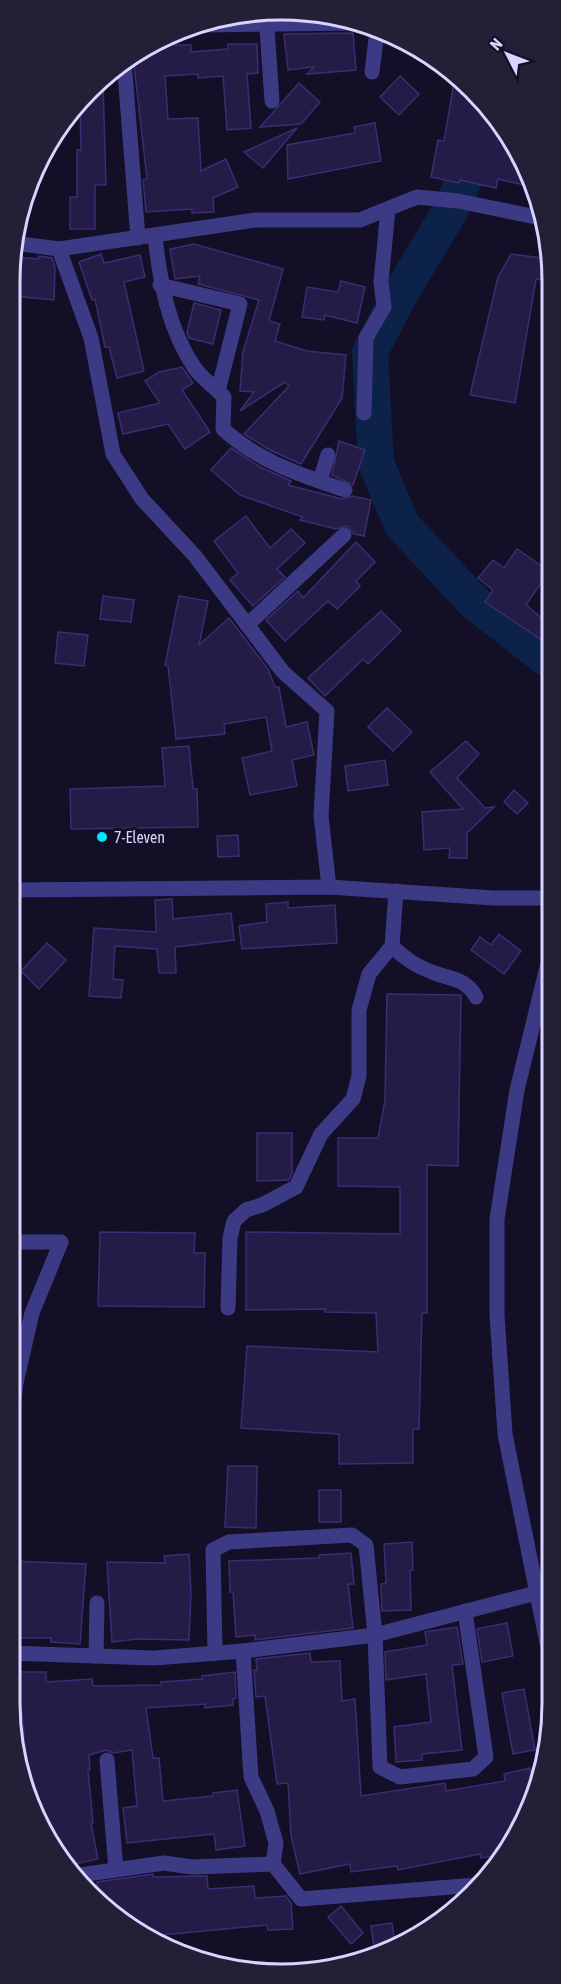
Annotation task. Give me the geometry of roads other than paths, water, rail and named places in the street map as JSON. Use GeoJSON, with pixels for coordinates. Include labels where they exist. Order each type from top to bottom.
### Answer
{"type":"FeatureCollection","features":[{"type":"Feature","properties":{"kind":"street"},"geometry":{"type":"LineString","coordinates":[[267,20],[272,101]]}},
{"type":"Feature","properties":{"kind":"street"},"geometry":{"type":"LineString","coordinates":[[372,72],[376,38]]}},
{"type":"Feature","properties":{"kind":"street"},"geometry":{"type":"LineString","coordinates":[[125,71],[138,238]]}},
{"type":"Feature","properties":{"kind":"street"},"geometry":{"type":"LineString","coordinates":[[22,244],[59,249],[256,220],[360,220],[417,197],[458,201],[534,216]]}},
{"type":"Feature","properties":{"kind":"street"},"geometry":{"type":"LineString","coordinates":[[364,413],[366,338],[384,307],[381,282],[388,209]]}},
{"type":"Feature","properties":{"kind":"street"},"geometry":{"type":"LineString","coordinates":[[155,236],[160,285],[168,312],[195,368],[224,396],[223,429],[244,449],[292,472],[345,490]]}},
{"type":"Feature","properties":{"kind":"street"},"geometry":{"type":"LineString","coordinates":[[59,249],[91,338],[113,454],[142,499],[195,556],[282,672],[327,711],[321,816],[329,886]]}},
{"type":"Feature","properties":{"kind":"street"},"geometry":{"type":"LineString","coordinates":[[160,285],[240,303],[218,391]]}},
{"type":"Feature","properties":{"kind":"street"},"geometry":{"type":"LineString","coordinates":[[320,481],[328,455]]}},
{"type":"Feature","properties":{"kind":"street"},"geometry":{"type":"LineString","coordinates":[[247,625],[344,534]]}},
{"type":"Feature","properties":{"kind":"street"},"geometry":{"type":"LineString","coordinates":[[20,890],[329,886],[494,898],[542,898]]}},
{"type":"Feature","properties":{"kind":"street"},"geometry":{"type":"LineString","coordinates":[[228,1308],[230,1238],[234,1221],[246,1210],[262,1205],[296,1187],[321,1134],[353,1099],[359,1076],[360,1010],[369,974],[392,946],[396,891]]}},
{"type":"Feature","properties":{"kind":"street"},"geometry":{"type":"LineString","coordinates":[[392,946],[402,956],[433,973],[451,976],[476,997]]}},
{"type":"Feature","properties":{"kind":"street"},"geometry":{"type":"LineString","coordinates":[[542,988],[517,1090],[497,1219],[496,1315],[505,1434],[542,1620]]}},
{"type":"Feature","properties":{"kind":"street"},"geometry":{"type":"LineString","coordinates":[[20,1242],[61,1242],[32,1313],[20,1366]]}},
{"type":"Feature","properties":{"kind":"street"},"geometry":{"type":"LineString","coordinates":[[215,1653],[213,1550],[229,1542],[352,1535],[366,1545],[375,1635],[380,1767],[400,1777],[473,1769],[486,1757],[465,1611]]}},
{"type":"Feature","properties":{"kind":"street"},"geometry":{"type":"LineString","coordinates":[[20,1653],[154,1658],[243,1651],[375,1635],[536,1593]]}},
{"type":"Feature","properties":{"kind":"street"},"geometry":{"type":"LineString","coordinates":[[96,1656],[97,1603]]}},
{"type":"Feature","properties":{"kind":"street"},"geometry":{"type":"LineString","coordinates":[[243,1651],[251,1777],[267,1811],[276,1843],[273,1864],[302,1899],[467,1886]]}},
{"type":"Feature","properties":{"kind":"street"},"geometry":{"type":"LineString","coordinates":[[107,1760],[116,1870]]}},
{"type":"Feature","properties":{"kind":"street"},"geometry":{"type":"LineString","coordinates":[[83,1875],[164,1863],[192,1867],[273,1864]]}},
{"type":"Feature","properties":{"kind":"waterway"},"geometry":{"type":"LineString","coordinates":[[480,112],[464,180],[450,211],[399,296],[370,352],[376,463],[402,525],[475,603],[542,655]]}},
{"type":"Feature","properties":{"kind":"place","name":"7-Eleven"},"geometry":{"type":"Point","coordinates":[102,837]}}]}
